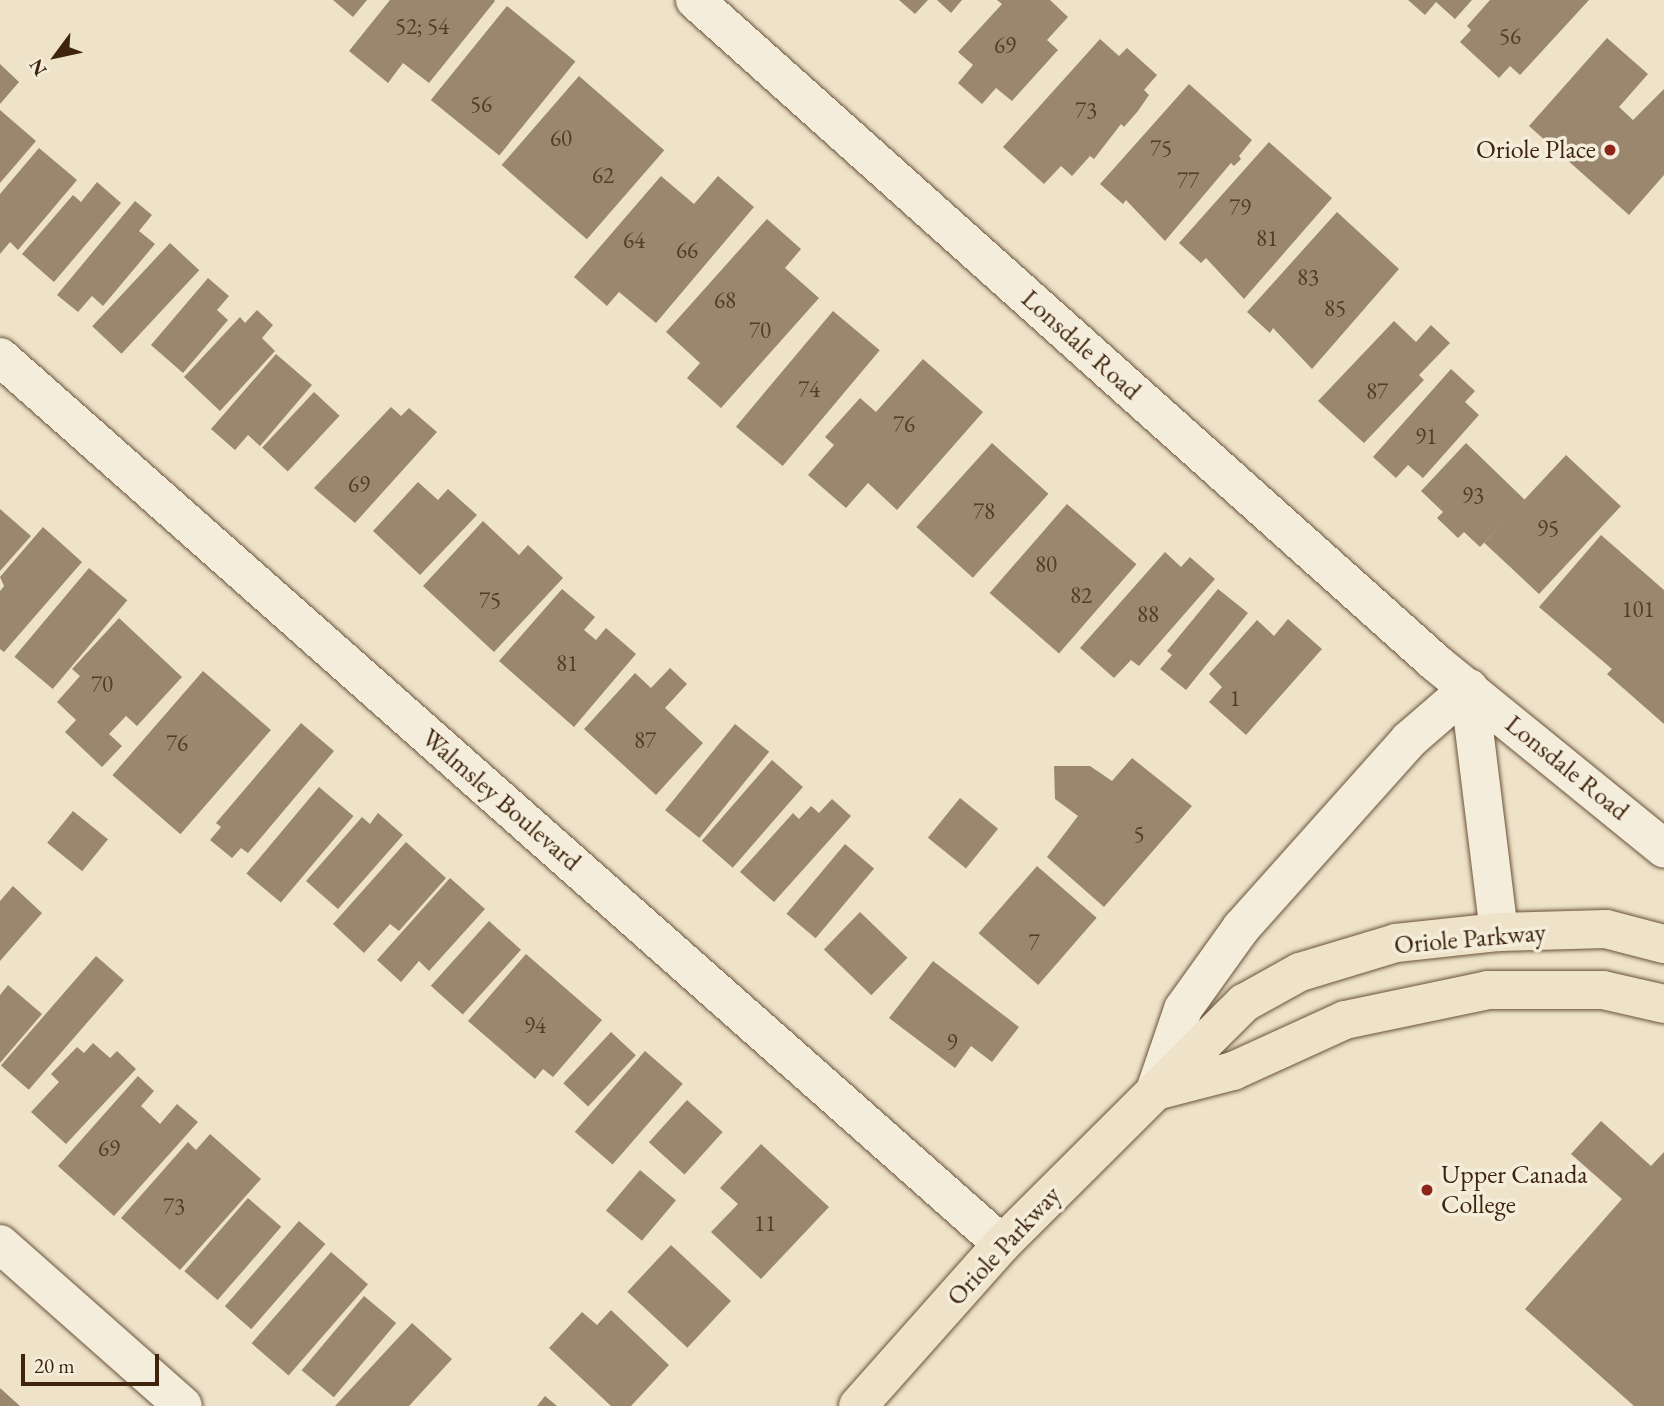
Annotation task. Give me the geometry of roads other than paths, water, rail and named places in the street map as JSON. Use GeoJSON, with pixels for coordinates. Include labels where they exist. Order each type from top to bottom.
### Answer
{"type":"FeatureCollection","features":[{"type":"Feature","properties":{"kind":"main road","name":"Oriole Parkway"},"geometry":{"type":"LineString","coordinates":[[858,1406],[1002,1244],[1244,1003],[1300,972],[1396,943],[1499,932],[1606,929],[1664,944]]}},
{"type":"Feature","properties":{"kind":"main road","name":"Oriole Parkway"},"geometry":{"type":"LineString","coordinates":[[1155,1091],[1233,1071],[1345,1020],[1489,990],[1603,990],[1664,1004]]}},
{"type":"Feature","properties":{"kind":"main road"},"geometry":{"type":"LineString","coordinates":[[1603,990],[1664,996]]}},
{"type":"Feature","properties":{"kind":"street","name":"Lonsdale Road"},"geometry":{"type":"LineString","coordinates":[[695,0],[1469,688],[1664,848]]}},
{"type":"Feature","properties":{"kind":"street","name":"Walmsley Boulevard"},"geometry":{"type":"LineString","coordinates":[[0,357],[1002,1244]]}},
{"type":"Feature","properties":{"kind":"street","name":"Lonsdale Road"},"geometry":{"type":"LineString","coordinates":[[1469,688],[1499,932]]}},
{"type":"Feature","properties":{"kind":"street","name":"Oriole Parkway"},"geometry":{"type":"LineString","coordinates":[[1155,1091],[1183,1009],[1249,918],[1328,826],[1409,740],[1469,688]]}},
{"type":"Feature","properties":{"kind":"street"},"geometry":{"type":"LineString","coordinates":[[0,1244],[183,1406]]}},
{"type":"Feature","properties":{"kind":"place","name":"Oriole Place"},"geometry":{"type":"Point","coordinates":[1610,150]}},
{"type":"Feature","properties":{"kind":"place","name":"Upper Canada College"},"geometry":{"type":"Point","coordinates":[1427,1190]}}]}
